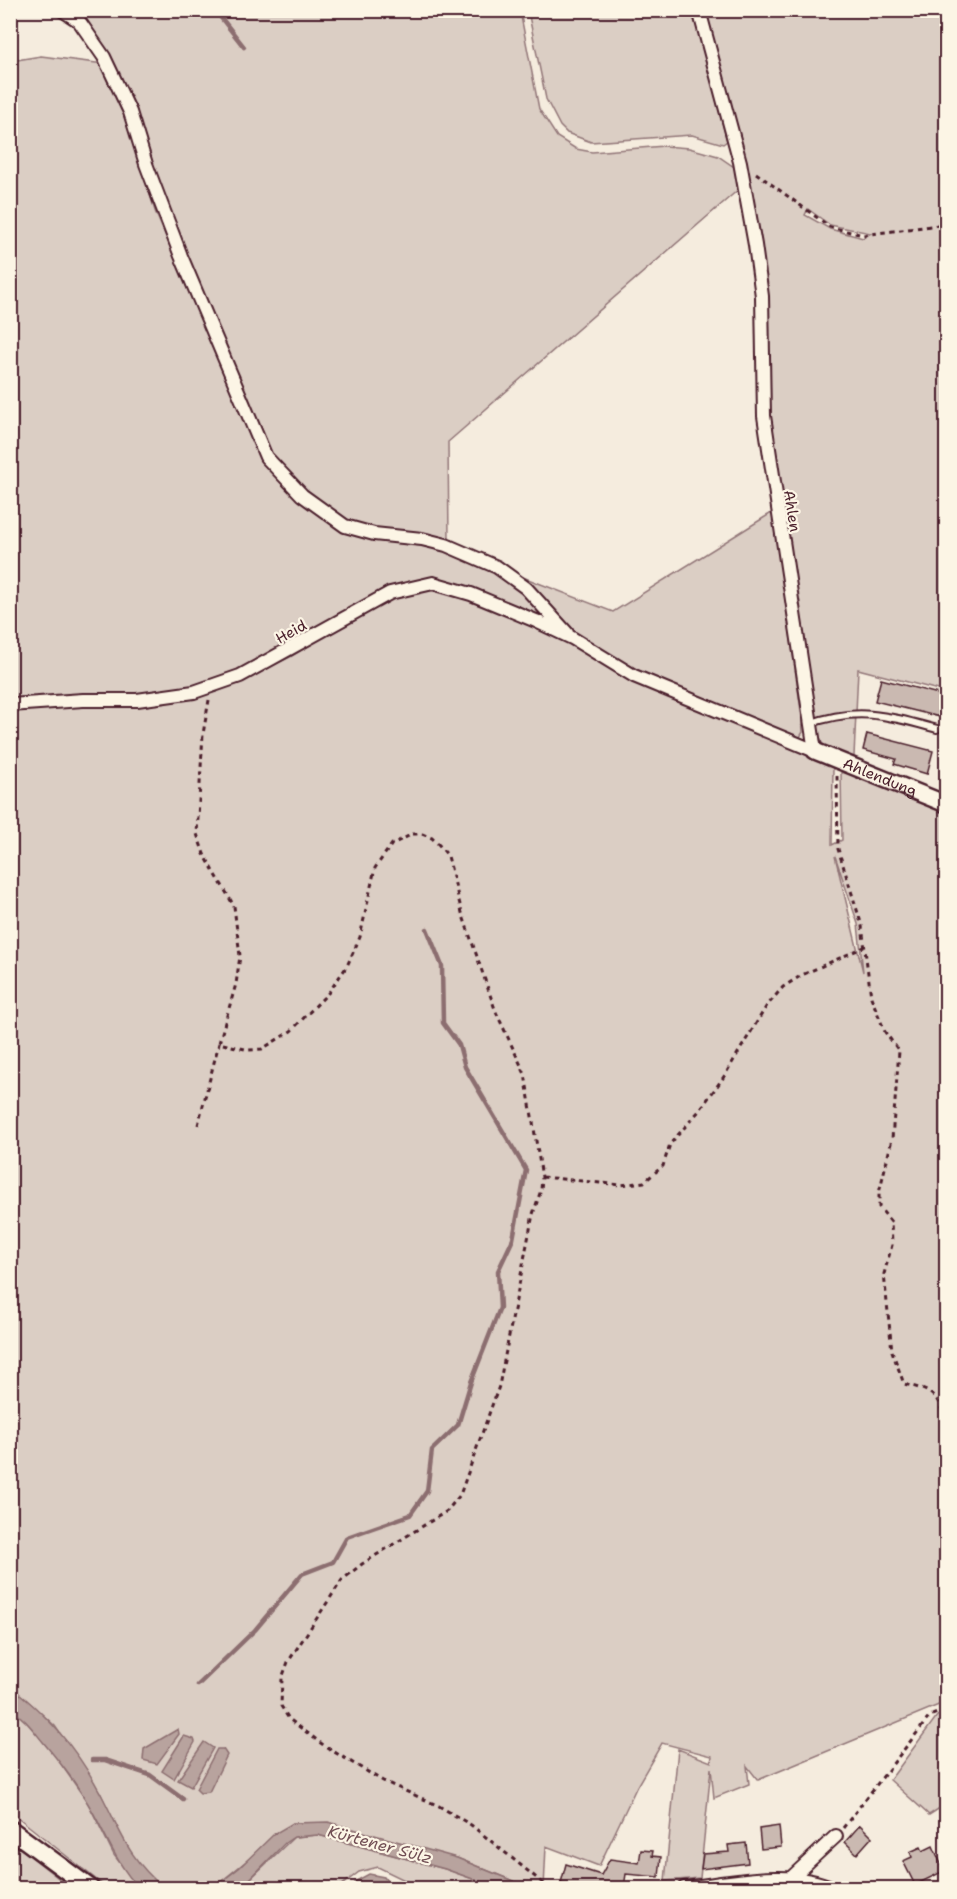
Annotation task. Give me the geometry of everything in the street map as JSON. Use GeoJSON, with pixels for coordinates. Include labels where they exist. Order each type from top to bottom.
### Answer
{"type":"FeatureCollection","features":[{"type":"Feature","properties":{"kind":"main road"},"geometry":{"type":"LineString","coordinates":[[10,1829],[90,1888]]}},
{"type":"Feature","properties":{"kind":"street"},"geometry":{"type":"LineString","coordinates":[[62,10],[79,21],[104,57],[130,112],[146,164],[181,256],[266,457],[302,495],[345,526],[374,534],[446,545],[497,567],[526,588],[572,638],[634,675],[815,752]]}},
{"type":"Feature","properties":{"kind":"street","name":"Ahlen"},"geometry":{"type":"LineString","coordinates":[[699,10],[740,162],[762,296],[764,416],[815,752]]}},
{"type":"Feature","properties":{"kind":"street","name":"Heid"},"geometry":{"type":"LineString","coordinates":[[10,705],[84,700],[137,700],[194,692],[292,650],[390,593],[433,583],[471,594],[572,638]]}},
{"type":"Feature","properties":{"kind":"street","name":"Ahlendung"},"geometry":{"type":"LineString","coordinates":[[815,752],[946,804]]}},
{"type":"Feature","properties":{"kind":"street"},"geometry":{"type":"LineString","coordinates":[[792,1877],[836,1836]]}},
{"type":"Feature","properties":{"kind":"street"},"geometry":{"type":"LineString","coordinates":[[684,1888],[792,1877],[823,1883],[833,1888]]}},
{"type":"Feature","properties":{"kind":"lane"},"geometry":{"type":"LineString","coordinates":[[809,724],[836,715],[862,712],[937,729]]}},
{"type":"Feature","properties":{"kind":"lane"},"geometry":{"type":"LineString","coordinates":[[783,1888],[792,1877]]}},
{"type":"Feature","properties":{"kind":"path"},"geometry":{"type":"LineString","coordinates":[[740,162],[830,227],[863,235],[946,224]]}},
{"type":"Feature","properties":{"kind":"path"},"geometry":{"type":"LineString","coordinates":[[198,1125],[236,984],[240,956],[234,906],[204,854],[197,834],[203,734],[210,687]]}},
{"type":"Feature","properties":{"kind":"path"},"geometry":{"type":"LineString","coordinates":[[837,762],[838,849],[857,907],[871,997],[878,1016],[899,1051],[892,1139],[879,1193],[879,1208],[891,1222],[892,1245],[884,1274],[892,1351],[904,1384],[930,1390],[941,1404],[946,1423]]}},
{"type":"Feature","properties":{"kind":"path"},"geometry":{"type":"LineString","coordinates":[[219,1043],[249,1050],[262,1049],[291,1031],[329,992],[347,966],[360,937],[368,896],[380,859],[392,844],[404,837],[422,834],[432,838],[448,856],[462,913],[482,975],[496,1012],[525,1074],[542,1178],[499,1386],[460,1495],[447,1511],[432,1522],[362,1564],[342,1580],[288,1662],[280,1690],[281,1707],[289,1719],[305,1732],[383,1781],[439,1806],[471,1824],[549,1888]]}},
{"type":"Feature","properties":{"kind":"path"},"geometry":{"type":"LineString","coordinates":[[542,1178],[621,1185],[644,1182],[663,1166],[670,1144],[717,1086],[766,1007],[783,987],[802,975],[864,948]]}},
{"type":"Feature","properties":{"kind":"path"},"geometry":{"type":"LineString","coordinates":[[836,1836],[930,1716],[946,1709]]}},
{"type":"Feature","properties":{"kind":"shaded area"},"geometry":{"type":"Polygon","coordinates":[[[71,11],[520,11],[539,109],[557,137],[576,149],[592,152],[664,146],[689,148],[718,156],[734,167],[739,189],[448,442],[449,541],[347,524],[303,494],[267,454],[152,170],[137,115],[71,11]]]}},
{"type":"Feature","properties":{"kind":"shaded area"},"geometry":{"type":"Polygon","coordinates":[[[528,11],[693,11],[727,141],[723,144],[692,135],[591,142],[567,133],[560,126],[546,99],[528,11]]]}},
{"type":"Feature","properties":{"kind":"shaded area"},"geometry":{"type":"Polygon","coordinates":[[[705,11],[946,11],[946,692],[858,669],[854,756],[849,761],[828,751],[818,736],[813,720],[768,417],[760,246],[741,142],[705,11]],[[808,209],[805,215],[830,229],[863,238],[871,233],[830,225],[808,209]]]}},
{"type":"Feature","properties":{"kind":"shaded area"},"geometry":{"type":"Polygon","coordinates":[[[41,56],[104,64],[128,122],[155,211],[258,455],[298,500],[343,530],[442,548],[476,561],[525,591],[540,612],[535,616],[432,578],[389,588],[291,644],[215,682],[137,694],[11,701],[11,61],[41,56]]]}},
{"type":"Feature","properties":{"kind":"shaded area"},"geometry":{"type":"Polygon","coordinates":[[[773,512],[802,718],[803,732],[800,737],[638,670],[582,638],[515,574],[613,612],[773,512]]]}},
{"type":"Feature","properties":{"kind":"shaded area"},"geometry":{"type":"Polygon","coordinates":[[[433,587],[470,598],[525,621],[833,767],[832,845],[842,840],[841,771],[946,809],[946,1702],[758,1780],[747,1766],[749,1784],[714,1798],[711,1768],[700,1878],[665,1881],[678,1749],[711,1762],[712,1756],[662,1743],[637,1786],[599,1866],[546,1846],[544,1888],[530,1888],[457,1858],[293,1823],[213,1888],[164,1888],[145,1872],[127,1850],[100,1792],[55,1726],[11,1686],[10,712],[205,695],[235,684],[290,657],[391,596],[433,587]],[[835,856],[863,972],[858,924],[835,856]]]}},
{"type":"Feature","properties":{"kind":"shaded area"},"geometry":{"type":"Polygon","coordinates":[[[10,1710],[23,1717],[56,1757],[88,1803],[114,1855],[139,1888],[107,1888],[11,1812],[10,1710]]]}},
{"type":"Feature","properties":{"kind":"shaded area"},"geometry":{"type":"Polygon","coordinates":[[[946,1712],[946,1804],[929,1815],[890,1780],[937,1716],[946,1712]]]}},
{"type":"Feature","properties":{"kind":"shaded area"},"geometry":{"type":"Polygon","coordinates":[[[318,1835],[445,1869],[498,1888],[421,1888],[378,1867],[359,1872],[338,1888],[258,1888],[248,1881],[294,1837],[318,1835]]]}},
{"type":"Feature","properties":{"kind":"shaded area"},"geometry":{"type":"Polygon","coordinates":[[[11,1841],[71,1888],[11,1888],[11,1841]]]}},
{"type":"Feature","properties":{"kind":"water"},"geometry":{"type":"Polygon","coordinates":[[[10,1686],[50,1722],[73,1749],[92,1778],[134,1856],[164,1888],[139,1888],[131,1878],[72,1779],[29,1724],[11,1710],[10,1686]]]}},
{"type":"Feature","properties":{"kind":"water"},"geometry":{"type":"Polygon","coordinates":[[[178,1729],[179,1734],[157,1764],[143,1760],[144,1749],[178,1729]]]}},
{"type":"Feature","properties":{"kind":"water"},"geometry":{"type":"Polygon","coordinates":[[[184,1736],[194,1739],[195,1742],[174,1779],[162,1771],[184,1736]]]}},
{"type":"Feature","properties":{"kind":"water"},"geometry":{"type":"Polygon","coordinates":[[[204,1742],[213,1748],[191,1787],[178,1780],[204,1742]]]}},
{"type":"Feature","properties":{"kind":"water"},"geometry":{"type":"Polygon","coordinates":[[[217,1749],[223,1749],[227,1755],[209,1792],[200,1793],[196,1789],[217,1749]]]}},
{"type":"Feature","properties":{"kind":"water","name":"Kürtener Sülz"},"geometry":{"type":"Polygon","coordinates":[[[328,1822],[457,1858],[530,1888],[498,1888],[445,1869],[318,1835],[294,1837],[285,1843],[241,1888],[213,1888],[239,1868],[274,1834],[293,1823],[328,1822]]]}},
{"type":"Feature","properties":{"kind":"water"},"geometry":{"type":"Polygon","coordinates":[[[369,1874],[384,1877],[392,1888],[352,1888],[356,1881],[369,1874]]]}},
{"type":"Feature","properties":{"kind":"building"},"geometry":{"type":"Polygon","coordinates":[[[881,679],[946,696],[940,717],[875,701],[881,679]]]}},
{"type":"Feature","properties":{"kind":"building"},"geometry":{"type":"Polygon","coordinates":[[[867,734],[933,751],[927,774],[894,764],[896,759],[863,750],[867,734]]]}},
{"type":"Feature","properties":{"kind":"building"},"geometry":{"type":"Polygon","coordinates":[[[860,1825],[872,1837],[857,1854],[845,1842],[860,1825]]]}},
{"type":"Feature","properties":{"kind":"building"},"geometry":{"type":"Polygon","coordinates":[[[779,1826],[781,1847],[761,1849],[759,1829],[779,1826]]]}},
{"type":"Feature","properties":{"kind":"building"},"geometry":{"type":"Polygon","coordinates":[[[746,1843],[748,1863],[701,1869],[703,1854],[729,1852],[728,1845],[746,1843]]]}},
{"type":"Feature","properties":{"kind":"building"},"geometry":{"type":"Polygon","coordinates":[[[933,1846],[944,1871],[915,1885],[903,1861],[912,1857],[910,1852],[921,1847],[923,1851],[933,1846]]]}},
{"type":"Feature","properties":{"kind":"building"},"geometry":{"type":"Polygon","coordinates":[[[641,1850],[653,1851],[652,1856],[661,1857],[659,1877],[626,1874],[624,1887],[613,1886],[613,1888],[572,1888],[573,1886],[561,1883],[566,1864],[601,1875],[610,1859],[639,1863],[641,1850]]]}},
{"type":"Feature","properties":{"kind":"waterway"},"geometry":{"type":"LineString","coordinates":[[215,10],[244,47]]}},
{"type":"Feature","properties":{"kind":"waterway"},"geometry":{"type":"LineString","coordinates":[[198,1685],[255,1630],[302,1574],[333,1562],[347,1537],[410,1515],[427,1491],[432,1450],[458,1425],[471,1382],[500,1308],[498,1271],[513,1239],[526,1170],[465,1067],[459,1045],[443,1023],[442,966],[427,929]]}},
{"type":"Feature","properties":{"kind":"waterway"},"geometry":{"type":"LineString","coordinates":[[92,1760],[105,1760],[150,1775],[183,1799]]}}]}
